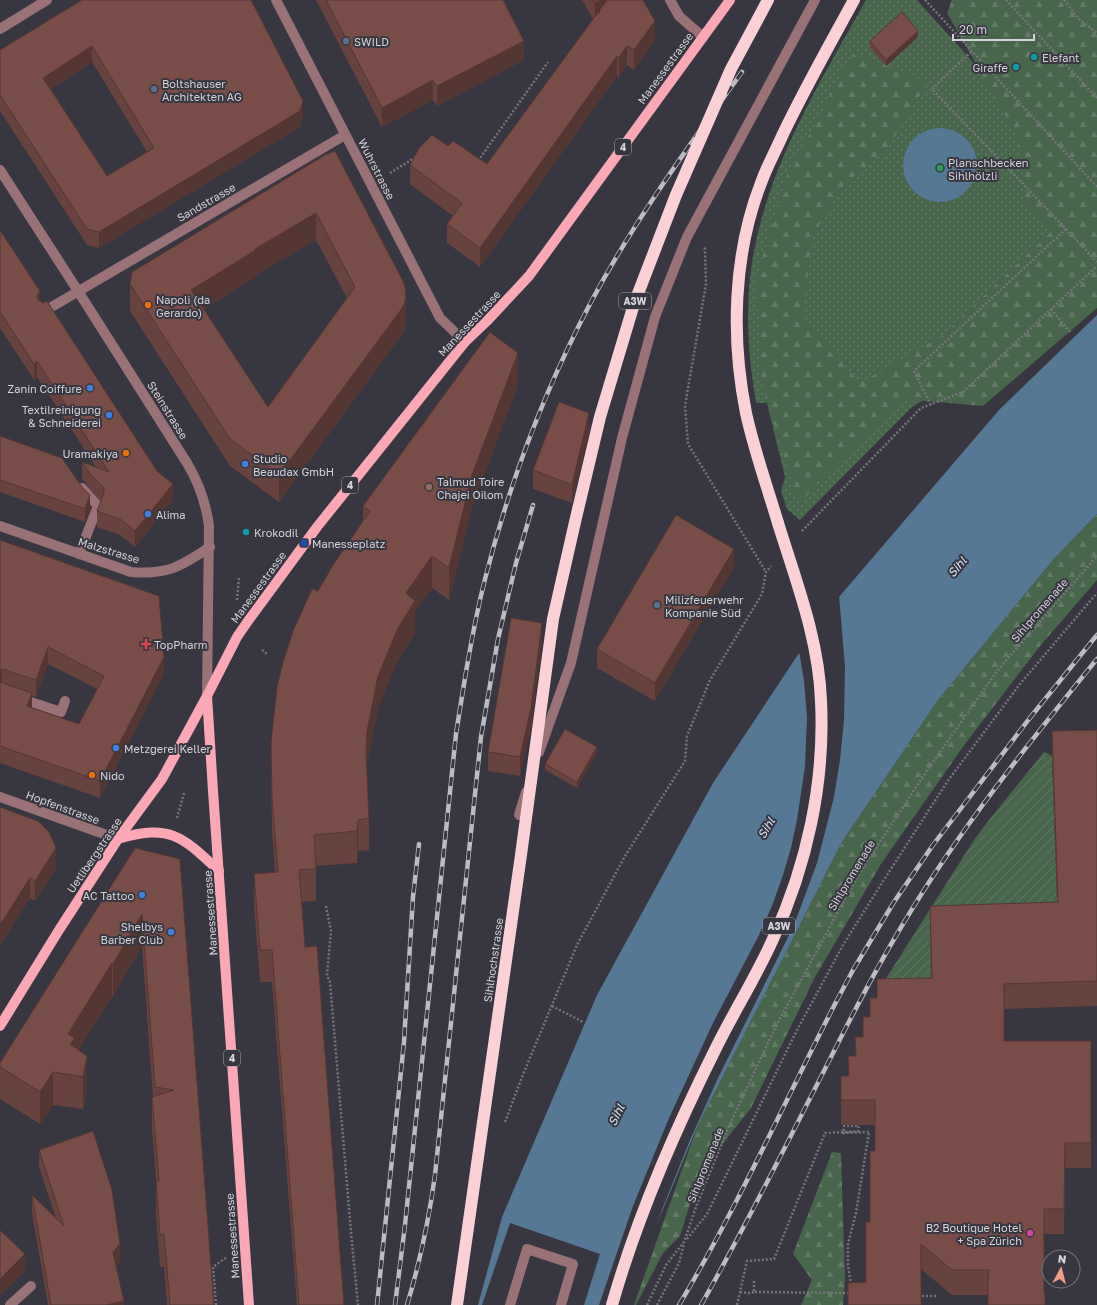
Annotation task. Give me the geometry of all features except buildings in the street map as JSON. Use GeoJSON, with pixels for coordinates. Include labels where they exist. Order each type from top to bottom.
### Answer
{"type":"FeatureCollection","features":[{"type":"Feature","properties":{"kind":"highway","name":"Sihlhochstrasse"},"geometry":{"type":"LineString","coordinates":[[457,1305],[554,618],[600,417],[634,304],[676,195],[731,69],[768,0]]}},
{"type":"Feature","properties":{"kind":"highway","name":"A3W"},"geometry":{"type":"LineString","coordinates":[[612,1305],[645,1205],[680,1124],[714,1050],[772,941],[786,908],[800,869],[811,826],[820,761],[821,700],[811,631],[755,450],[746,412],[738,350],[738,286],[744,242],[761,183],[796,106],[854,0]]}},
{"type":"Feature","properties":{"kind":"main road","name":"Manessestrasse"},"geometry":{"type":"LineString","coordinates":[[249,1305],[207,696],[237,637],[267,595],[341,497],[465,342],[529,276],[730,0]]}},
{"type":"Feature","properties":{"kind":"main road","name":"Uetlibergstrasse"},"geometry":{"type":"LineString","coordinates":[[0,1026],[59,930],[118,839],[162,779],[207,696]]}},
{"type":"Feature","properties":{"kind":"main road"},"geometry":{"type":"LineString","coordinates":[[118,839],[146,832],[173,835],[195,848],[219,871]]}},
{"type":"Feature","properties":{"kind":"street"},"geometry":{"type":"LineString","coordinates":[[0,29],[47,0]]}},
{"type":"Feature","properties":{"kind":"street","name":"Wuhrstrasse"},"geometry":{"type":"LineString","coordinates":[[276,0],[440,318],[465,342]]}},
{"type":"Feature","properties":{"kind":"street"},"geometry":{"type":"LineString","coordinates":[[670,0],[679,16],[703,37]]}},
{"type":"Feature","properties":{"kind":"street"},"geometry":{"type":"LineString","coordinates":[[519,815],[546,729],[571,663],[622,438],[655,317],[688,237],[815,0]]}},
{"type":"Feature","properties":{"kind":"street","name":"Sandstrasse"},"geometry":{"type":"LineString","coordinates":[[43,312],[346,135]]}},
{"type":"Feature","properties":{"kind":"street","name":"Steinstrasse"},"geometry":{"type":"LineString","coordinates":[[0,170],[78,291],[194,476],[201,490],[209,526],[210,547],[207,696]]}},
{"type":"Feature","properties":{"kind":"street"},"geometry":{"type":"LineString","coordinates":[[76,480],[87,496],[98,506],[79,554]]}},
{"type":"Feature","properties":{"kind":"street","name":"Malzstrasse"},"geometry":{"type":"LineString","coordinates":[[0,526],[131,572],[149,574],[173,569],[189,561],[210,547]]}},
{"type":"Feature","properties":{"kind":"street"},"geometry":{"type":"LineString","coordinates":[[0,692],[61,712],[65,700]]}},
{"type":"Feature","properties":{"kind":"street","name":"Hopfenstrasse"},"geometry":{"type":"LineString","coordinates":[[0,797],[118,839]]}},
{"type":"Feature","properties":{"kind":"street"},"geometry":{"type":"LineString","coordinates":[[510,1305],[527,1249],[573,1264],[561,1305]]}},
{"type":"Feature","properties":{"kind":"street"},"geometry":{"type":"LineString","coordinates":[[10,1305],[31,1286]]}},
{"type":"Feature","properties":{"kind":"path"},"geometry":{"type":"LineString","coordinates":[[925,0],[1097,188]]}},
{"type":"Feature","properties":{"kind":"path"},"geometry":{"type":"LineString","coordinates":[[1006,0],[1097,98]]}},
{"type":"Feature","properties":{"kind":"path"},"geometry":{"type":"LineString","coordinates":[[1064,0],[1079,19],[1097,33]]}},
{"type":"Feature","properties":{"kind":"path"},"geometry":{"type":"LineString","coordinates":[[972,51],[932,89],[1097,262]]}},
{"type":"Feature","properties":{"kind":"path"},"geometry":{"type":"LineString","coordinates":[[477,163],[548,62]]}},
{"type":"Feature","properties":{"kind":"path"},"geometry":{"type":"LineString","coordinates":[[390,173],[421,154]]}},
{"type":"Feature","properties":{"kind":"path"},"geometry":{"type":"LineString","coordinates":[[931,405],[914,371],[1066,229]]}},
{"type":"Feature","properties":{"kind":"path"},"geometry":{"type":"LineString","coordinates":[[688,237],[705,249],[706,284],[685,406],[688,444],[766,572]]}},
{"type":"Feature","properties":{"kind":"path"},"geometry":{"type":"LineString","coordinates":[[921,408],[963,392],[1097,266]]}},
{"type":"Feature","properties":{"kind":"path"},"geometry":{"type":"LineString","coordinates":[[1051,309],[1071,333]]}},
{"type":"Feature","properties":{"kind":"path","name":"Sihlpromenade"},"geometry":{"type":"LineString","coordinates":[[684,1242],[696,1207],[729,1126],[776,1026],[857,877],[924,775],[997,671],[1097,556]]}},
{"type":"Feature","properties":{"kind":"path"},"geometry":{"type":"LineString","coordinates":[[237,600],[239,577]]}},
{"type":"Feature","properties":{"kind":"path","name":"Sihlpromenade"},"geometry":{"type":"LineString","coordinates":[[647,1305],[666,1265],[707,1214],[796,1032],[843,945],[880,886],[952,776],[1020,684],[1097,592]]}},
{"type":"Feature","properties":{"kind":"path"},"geometry":{"type":"LineString","coordinates":[[262,650],[268,654]]}},
{"type":"Feature","properties":{"kind":"path"},"geometry":{"type":"LineString","coordinates":[[522,1077],[577,945],[618,870],[685,761]]}},
{"type":"Feature","properties":{"kind":"path"},"geometry":{"type":"LineString","coordinates":[[177,819],[184,793]]}},
{"type":"Feature","properties":{"kind":"path"},"geometry":{"type":"LineString","coordinates":[[326,906],[330,932],[327,975],[330,982],[358,1305]]}},
{"type":"Feature","properties":{"kind":"path"},"geometry":{"type":"LineString","coordinates":[[552,1006],[583,1022]]}},
{"type":"Feature","properties":{"kind":"path"},"geometry":{"type":"LineString","coordinates":[[737,1305],[747,1261],[774,1259],[825,1133],[845,1132],[858,1131],[859,1126],[844,1126],[843,1133],[869,1132],[856,1213],[848,1244],[848,1265],[852,1293]]}},
{"type":"Feature","properties":{"kind":"path"},"geometry":{"type":"LineString","coordinates":[[657,1305],[679,1263],[684,1242]]}},
{"type":"Feature","properties":{"kind":"path"},"geometry":{"type":"LineString","coordinates":[[213,1266],[216,1305]]}},
{"type":"Feature","properties":{"kind":"path"},"geometry":{"type":"LineString","coordinates":[[740,1292],[754,1293],[754,1282],[754,1292],[845,1293],[852,1293],[857,1295]]}},
{"type":"Feature","properties":{"kind":"path"},"geometry":{"type":"LineString","coordinates":[[914,1296],[936,1296]]}},
{"type":"Feature","properties":{"kind":"green space"},"geometry":{"type":"Polygon","coordinates":[[[866,0],[917,0],[1097,200],[952,389],[920,402],[911,408],[800,520],[787,509],[781,491],[785,477],[767,403],[756,403],[749,346],[749,289],[754,250],[763,212],[776,175],[791,139],[809,103],[866,0]]]}},
{"type":"Feature","properties":{"kind":"green space"},"geometry":{"type":"Polygon","coordinates":[[[952,0],[1097,0],[1097,308],[983,406],[903,399],[798,504],[762,383],[756,280],[785,179],[854,52],[928,82],[885,152],[843,185],[812,237],[803,318],[860,383],[943,335],[1050,233],[1027,209],[1018,138],[947,13],[952,0]]]}},
{"type":"Feature","properties":{"kind":"green space"},"geometry":{"type":"Polygon","coordinates":[[[1097,514],[1097,580],[1040,646],[965,744],[881,864],[814,979],[751,1108],[707,1164],[690,1204],[680,1236],[663,1253],[636,1305],[634,1305],[697,1127],[842,842],[938,700],[1053,560],[1097,514]]]}},
{"type":"Feature","properties":{"kind":"green space"},"geometry":{"type":"Polygon","coordinates":[[[1044,752],[1052,756],[1058,927],[932,1011],[878,991],[974,840],[1044,752]]]}},
{"type":"Feature","properties":{"kind":"green space"},"geometry":{"type":"Polygon","coordinates":[[[832,1152],[841,1153],[845,1279],[843,1305],[801,1305],[812,1280],[793,1254],[832,1152]]]}},
{"type":"Feature","properties":{"kind":"water","name":"Planschbecken Sihlhölzli"},"geometry":{"type":"Polygon","coordinates":[[[940,128],[961,134],[971,144],[977,165],[971,186],[961,196],[940,202],[919,196],[909,186],[903,165],[909,144],[919,134],[940,128]]]}},
{"type":"Feature","properties":{"kind":"water","name":"Sihl"},"geometry":{"type":"Polygon","coordinates":[[[1097,315],[1097,514],[1053,560],[938,700],[842,842],[697,1127],[640,1265],[629,1305],[478,1305],[502,1217],[597,995],[713,783],[795,659],[839,597],[999,410],[1097,315]]]}},
{"type":"Feature","properties":{"kind":"pier"},"geometry":{"type":"Polygon","coordinates":[[[839,595],[845,667],[844,720],[834,797],[817,863],[794,925],[718,1078],[690,1140],[663,1207],[629,1305],[599,1305],[633,1206],[669,1118],[713,1023],[759,935],[772,906],[783,875],[797,820],[805,766],[807,717],[804,681],[799,651],[839,595]]]}},
{"type":"Feature","properties":{"kind":"pier"},"geometry":{"type":"Polygon","coordinates":[[[510,1223],[600,1254],[584,1305],[482,1305],[510,1223]]]}},
{"type":"Feature","properties":{"kind":"railway"},"geometry":{"type":"LineString","coordinates":[[395,1305],[405,1225],[456,734],[476,620],[484,583],[504,511],[543,404],[558,369],[591,302],[643,213],[742,72]]}},
{"type":"Feature","properties":{"kind":"railway"},"geometry":{"type":"LineString","coordinates":[[407,1305],[424,1240],[435,1175],[481,737],[498,639],[516,563],[533,505]]}},
{"type":"Feature","properties":{"kind":"railway"},"geometry":{"type":"LineString","coordinates":[[679,1305],[721,1231],[853,970],[894,902],[933,845],[1029,719],[1097,635]]}},
{"type":"Feature","properties":{"kind":"railway"},"geometry":{"type":"LineString","coordinates":[[701,1305],[750,1215],[864,994],[903,924],[947,855],[995,788],[1097,659]]}},
{"type":"Feature","properties":{"kind":"railway"},"geometry":{"type":"LineString","coordinates":[[377,1305],[404,1042],[413,897],[419,844]]}},
{"type":"Feature","properties":{"kind":"place","name":"SWILD"},"geometry":{"type":"Point","coordinates":[346,41]}},
{"type":"Feature","properties":{"kind":"place","name":"Elefant"},"geometry":{"type":"Point","coordinates":[1034,57]}},
{"type":"Feature","properties":{"kind":"place","name":"Giraffe"},"geometry":{"type":"Point","coordinates":[1016,67]}},
{"type":"Feature","properties":{"kind":"place","name":"Boltshauser Architekten AG"},"geometry":{"type":"Point","coordinates":[154,89]}},
{"type":"Feature","properties":{"kind":"place","name":"Planschbecken Sihlhölzli"},"geometry":{"type":"Point","coordinates":[940,168]}},
{"type":"Feature","properties":{"kind":"place","name":"Napoli (da Gerardo)"},"geometry":{"type":"Point","coordinates":[148,305]}},
{"type":"Feature","properties":{"kind":"place","name":"Zanin Coiffure"},"geometry":{"type":"Point","coordinates":[90,388]}},
{"type":"Feature","properties":{"kind":"place","name":"Textilreinigung & Schneiderei"},"geometry":{"type":"Point","coordinates":[109,415]}},
{"type":"Feature","properties":{"kind":"place","name":"Uramakiya"},"geometry":{"type":"Point","coordinates":[126,453]}},
{"type":"Feature","properties":{"kind":"place","name":"Studio Beaudax GmbH"},"geometry":{"type":"Point","coordinates":[245,464]}},
{"type":"Feature","properties":{"kind":"place","name":"Talmud Toire Chajei Oilom"},"geometry":{"type":"Point","coordinates":[429,487]}},
{"type":"Feature","properties":{"kind":"place","name":"Alima"},"geometry":{"type":"Point","coordinates":[148,514]}},
{"type":"Feature","properties":{"kind":"place","name":"Krokodil"},"geometry":{"type":"Point","coordinates":[246,532]}},
{"type":"Feature","properties":{"kind":"place","name":"Manesseplatz"},"geometry":{"type":"Point","coordinates":[304,543]}},
{"type":"Feature","properties":{"kind":"place","name":"Milizfeuerwehr Kompanie Süd"},"geometry":{"type":"Point","coordinates":[657,605]}},
{"type":"Feature","properties":{"kind":"place","name":"TopPharm"},"geometry":{"type":"Point","coordinates":[146,644]}},
{"type":"Feature","properties":{"kind":"place","name":"Metzgerei Keller"},"geometry":{"type":"Point","coordinates":[116,748]}},
{"type":"Feature","properties":{"kind":"place","name":"Nido"},"geometry":{"type":"Point","coordinates":[92,775]}},
{"type":"Feature","properties":{"kind":"place","name":"AC Tattoo"},"geometry":{"type":"Point","coordinates":[142,895]}},
{"type":"Feature","properties":{"kind":"place","name":"Shelbys Barber Club"},"geometry":{"type":"Point","coordinates":[171,932]}},
{"type":"Feature","properties":{"kind":"place","name":"B2 Boutique Hotel + Spa Zürich"},"geometry":{"type":"Point","coordinates":[1030,1233]}}]}
